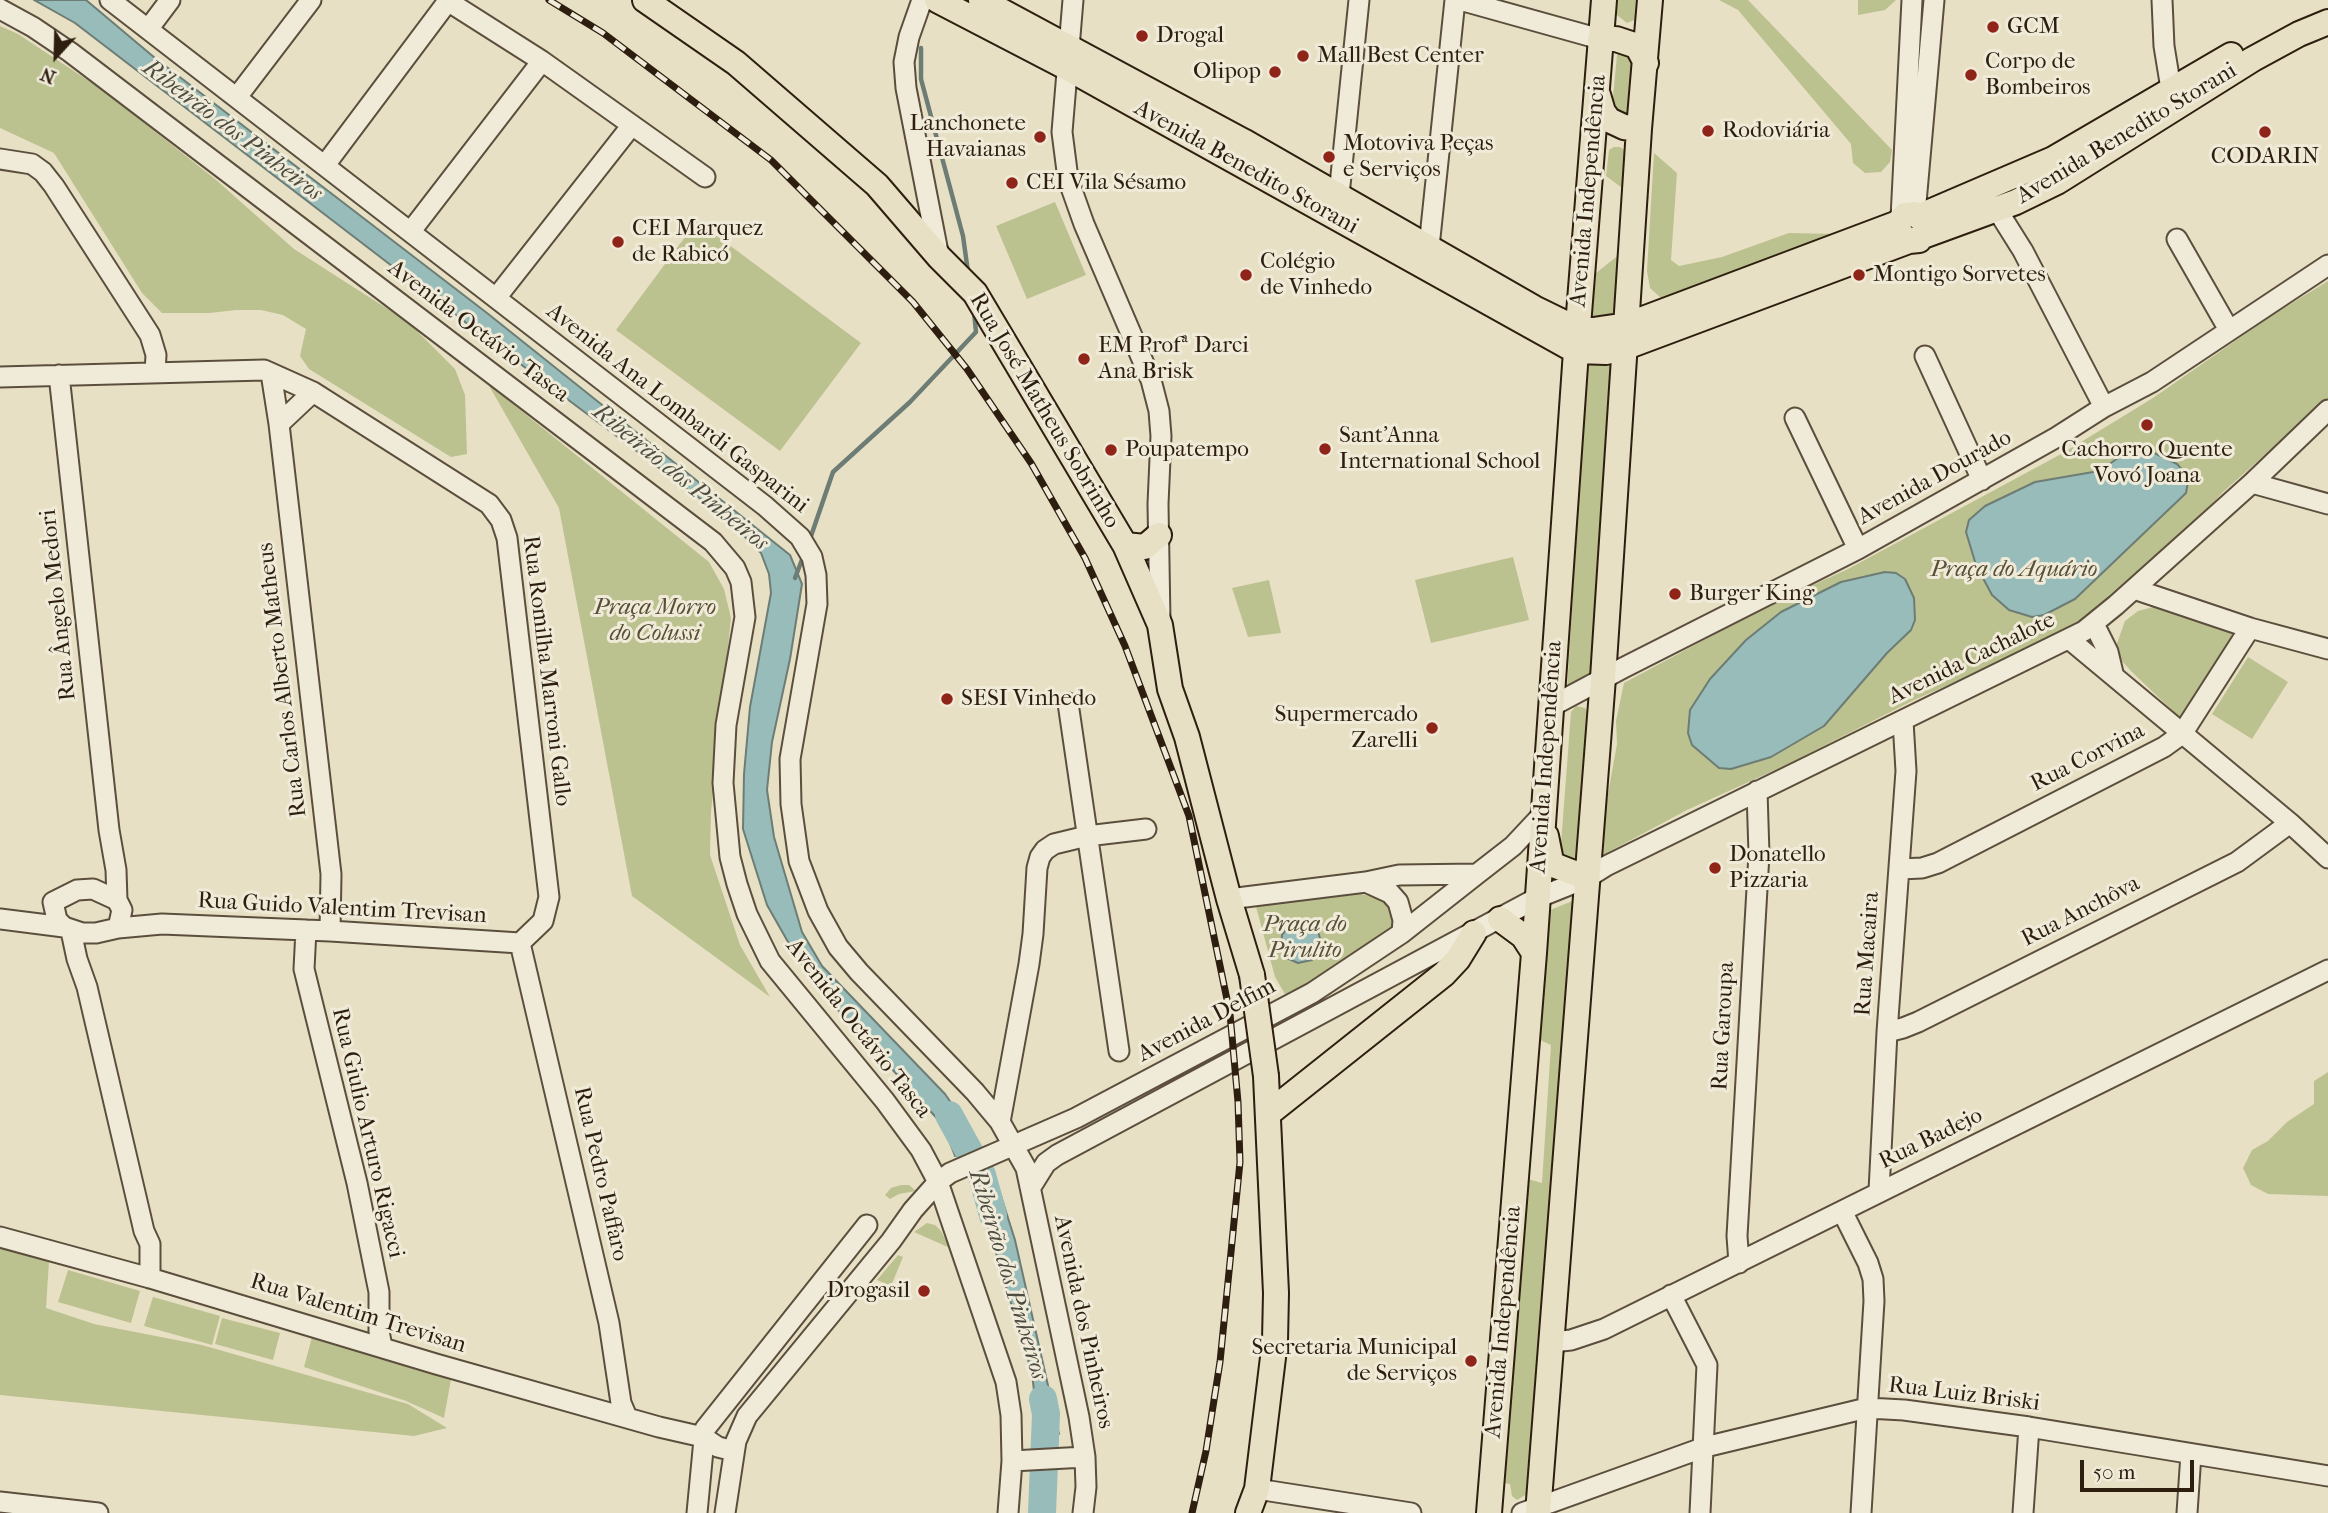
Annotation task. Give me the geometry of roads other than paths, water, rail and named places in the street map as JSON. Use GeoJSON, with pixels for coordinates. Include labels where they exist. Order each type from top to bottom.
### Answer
{"type":"FeatureCollection","features":[{"type":"Feature","properties":{"kind":"main road","name":"Avenida Benedito Storani"},"geometry":{"type":"LineString","coordinates":[[937,0],[1068,57]]}},
{"type":"Feature","properties":{"kind":"main road","name":"Avenida Benedito Storani"},"geometry":{"type":"LineString","coordinates":[[981,0],[1068,57],[1428,258],[1534,309],[1577,340],[1593,330],[1626,336],[1911,225],[2053,159],[2328,22]]}},
{"type":"Feature","properties":{"kind":"main road","name":"Avenida Independência"},"geometry":{"type":"LineString","coordinates":[[1489,1513],[1534,953],[1604,0]]}},
{"type":"Feature","properties":{"kind":"main road","name":"Avenida Independência"},"geometry":{"type":"LineString","coordinates":[[1533,1511],[1552,1342],[1604,678],[1639,129],[1650,0]]}},
{"type":"Feature","properties":{"kind":"main road","name":"Rua José Matheus Sobrinho"},"geometry":{"type":"LineString","coordinates":[[656,3],[736,63],[877,185],[939,257],[975,293],[1125,545],[1160,625],[1170,689],[1187,737],[1229,900],[1252,975],[1266,1076],[1276,1293],[1275,1341],[1257,1489],[1248,1513]]}},
{"type":"Feature","properties":{"kind":"main road","name":"Avenida Benedito Storani"},"geometry":{"type":"LineString","coordinates":[[1911,225],[2006,205],[2057,182],[2266,35],[2328,5]]}},
{"type":"Feature","properties":{"kind":"main road"},"geometry":{"type":"LineString","coordinates":[[1600,39],[1616,39],[1637,46],[1646,63]]}},
{"type":"Feature","properties":{"kind":"main road"},"geometry":{"type":"LineString","coordinates":[[1598,94],[1603,112],[1609,120],[1624,127],[1639,129]]}},
{"type":"Feature","properties":{"kind":"main road"},"geometry":{"type":"LineString","coordinates":[[1125,545],[1145,547],[1159,535]]}},
{"type":"Feature","properties":{"kind":"main road"},"geometry":{"type":"LineString","coordinates":[[1543,814],[1551,861],[1556,866],[1587,878]]}},
{"type":"Feature","properties":{"kind":"main road"},"geometry":{"type":"LineString","coordinates":[[1500,919],[1523,936],[1534,953]]}},
{"type":"Feature","properties":{"kind":"main road"},"geometry":{"type":"LineString","coordinates":[[1269,1113],[1444,974],[1458,959],[1474,933]]}},
{"type":"Feature","properties":{"kind":"street","name":"Avenida Ana Lombardi Gasparini"},"geometry":{"type":"LineString","coordinates":[[110,0],[765,506],[800,537],[812,557],[817,604],[790,759],[791,804],[799,861],[818,911],[838,947],[1000,1122],[1005,1148]]}},
{"type":"Feature","properties":{"kind":"street"},"geometry":{"type":"LineString","coordinates":[[149,28],[170,0]]}},
{"type":"Feature","properties":{"kind":"street"},"geometry":{"type":"LineString","coordinates":[[237,97],[311,0]]}},
{"type":"Feature","properties":{"kind":"street"},"geometry":{"type":"LineString","coordinates":[[922,0],[909,37],[904,62],[906,88],[939,257]]}},
{"type":"Feature","properties":{"kind":"street"},"geometry":{"type":"LineString","coordinates":[[1073,0],[1062,132],[1068,179],[1084,224],[1151,380],[1159,411],[1160,625]]}},
{"type":"Feature","properties":{"kind":"street"},"geometry":{"type":"LineString","coordinates":[[1338,207],[1359,0]]}},
{"type":"Feature","properties":{"kind":"street"},"geometry":{"type":"LineString","coordinates":[[1428,258],[1457,0],[1600,39]]}},
{"type":"Feature","properties":{"kind":"street"},"geometry":{"type":"LineString","coordinates":[[1911,225],[1912,0]]}},
{"type":"Feature","properties":{"kind":"street"},"geometry":{"type":"LineString","coordinates":[[1911,225],[1934,0]]}},
{"type":"Feature","properties":{"kind":"street"},"geometry":{"type":"LineString","coordinates":[[2162,0],[2164,46],[2172,99]]}},
{"type":"Feature","properties":{"kind":"street"},"geometry":{"type":"LineString","coordinates":[[325,165],[447,1],[542,61],[705,177]]}},
{"type":"Feature","properties":{"kind":"street","name":"Avenida Octávio Tasca"},"geometry":{"type":"LineString","coordinates":[[0,9],[70,52],[725,554],[741,582],[746,617],[726,725],[723,783],[730,857],[747,914],[770,961],[885,1101],[944,1178],[949,1215],[1006,1382],[1013,1461],[1009,1513]]}},
{"type":"Feature","properties":{"kind":"street"},"geometry":{"type":"LineString","coordinates":[[411,231],[542,61]]}},
{"type":"Feature","properties":{"kind":"street"},"geometry":{"type":"LineString","coordinates":[[496,298],[632,125]]}},
{"type":"Feature","properties":{"kind":"street"},"geometry":{"type":"LineString","coordinates":[[0,159],[32,164],[43,172],[54,186],[150,335],[156,355],[155,372]]}},
{"type":"Feature","properties":{"kind":"street"},"geometry":{"type":"LineString","coordinates":[[2006,205],[2022,251],[2104,407]]}},
{"type":"Feature","properties":{"kind":"street"},"geometry":{"type":"LineString","coordinates":[[2177,240],[2229,330]]}},
{"type":"Feature","properties":{"kind":"street","name":"Avenida Dourado"},"geometry":{"type":"LineString","coordinates":[[1550,707],[1858,549],[1982,480],[2104,407],[2152,382],[2328,265]]}},
{"type":"Feature","properties":{"kind":"street"},"geometry":{"type":"LineString","coordinates":[[1925,356],[1982,480]]}},
{"type":"Feature","properties":{"kind":"street","name":"Rua Romilha Marroni Gallo"},"geometry":{"type":"LineString","coordinates":[[0,377],[264,370],[313,392],[489,504],[501,520],[507,538],[549,897],[543,921],[520,943]]}},
{"type":"Feature","properties":{"kind":"street","name":"Rua Carlos Alberto Matheus"},"geometry":{"type":"LineString","coordinates":[[271,373],[331,874],[330,931]]}},
{"type":"Feature","properties":{"kind":"street","name":"Rua Ângelo Medori"},"geometry":{"type":"LineString","coordinates":[[60,375],[119,913]]}},
{"type":"Feature","properties":{"kind":"street"},"geometry":{"type":"LineString","coordinates":[[279,424],[313,392]]}},
{"type":"Feature","properties":{"kind":"street","name":"Avenida Cachalote"},"geometry":{"type":"LineString","coordinates":[[1537,898],[1587,878],[1606,866],[2069,639],[2094,624],[2252,483],[2328,410]]}},
{"type":"Feature","properties":{"kind":"street"},"geometry":{"type":"LineString","coordinates":[[1795,418],[1858,549]]}},
{"type":"Feature","properties":{"kind":"street"},"geometry":{"type":"LineString","coordinates":[[2252,483],[2328,504]]}},
{"type":"Feature","properties":{"kind":"street"},"geometry":{"type":"LineString","coordinates":[[2134,589],[2250,628],[2328,649]]}},
{"type":"Feature","properties":{"kind":"street"},"geometry":{"type":"LineString","coordinates":[[2094,624],[2108,652],[2113,673]]}},
{"type":"Feature","properties":{"kind":"street","name":"Rua Corvina"},"geometry":{"type":"LineString","coordinates":[[1900,869],[1922,868],[1938,863],[2164,747],[2182,734],[2250,628]]}},
{"type":"Feature","properties":{"kind":"street"},"geometry":{"type":"LineString","coordinates":[[2069,639],[2113,673],[2328,858]]}},
{"type":"Feature","properties":{"kind":"street"},"geometry":{"type":"LineString","coordinates":[[1068,703],[1119,1051]]}},
{"type":"Feature","properties":{"kind":"street","name":"Rua Macaira"},"geometry":{"type":"LineString","coordinates":[[1879,1191],[1887,1031],[1906,771],[1903,721]]}},
{"type":"Feature","properties":{"kind":"street","name":"Rua Garoupa"},"geometry":{"type":"LineString","coordinates":[[1739,1263],[1737,1236],[1759,854],[1757,791]]}},
{"type":"Feature","properties":{"kind":"street","name":"Avenida Delfim"},"geometry":{"type":"LineString","coordinates":[[944,1178],[1076,1118],[1312,993],[1402,933],[1513,846],[1543,814]]}},
{"type":"Feature","properties":{"kind":"street","name":"Rua Anchôva"},"geometry":{"type":"LineString","coordinates":[[1887,1031],[1918,1022],[2237,862],[2290,823]]}},
{"type":"Feature","properties":{"kind":"street"},"geometry":{"type":"LineString","coordinates":[[1000,1122],[1029,964],[1040,857],[1054,844],[1087,836],[1146,829]]}},
{"type":"Feature","properties":{"kind":"street","name":"Rua Ângelo Medori"},"geometry":{"type":"LineString","coordinates":[[93,889],[106,869],[109,830]]}},
{"type":"Feature","properties":{"kind":"street"},"geometry":{"type":"LineString","coordinates":[[1229,900],[1366,882],[1399,875],[1477,874]]}},
{"type":"Feature","properties":{"kind":"street"},"geometry":{"type":"LineString","coordinates":[[1366,882],[1390,893],[1398,902],[1403,920],[1402,933]]}},
{"type":"Feature","properties":{"kind":"street"},"geometry":{"type":"LineString","coordinates":[[1,919],[38,912],[77,890],[93,889],[108,894],[119,913],[96,933],[86,962],[87,987]]}},
{"type":"Feature","properties":{"kind":"street","name":"Avenida Delfim"},"geometry":{"type":"LineString","coordinates":[[1031,1188],[1046,1163],[1057,1154],[1537,898]]}},
{"type":"Feature","properties":{"kind":"street"},"geometry":{"type":"LineString","coordinates":[[53,902],[57,920],[67,929],[87,987],[144,1231],[150,1244],[141,1275]]}},
{"type":"Feature","properties":{"kind":"street","name":"Rua Guido Valentim Trevisan"},"geometry":{"type":"LineString","coordinates":[[119,913],[162,924],[520,943]]}},
{"type":"Feature","properties":{"kind":"street"},"geometry":{"type":"LineString","coordinates":[[1,919],[96,933]]}},
{"type":"Feature","properties":{"kind":"street","name":"Rua Giulio Arturo Rigacci"},"geometry":{"type":"LineString","coordinates":[[306,930],[304,968],[357,1183],[379,1292],[379,1331],[382,1346]]}},
{"type":"Feature","properties":{"kind":"street","name":"Rua Pedro Paffaro"},"geometry":{"type":"LineString","coordinates":[[520,943],[609,1323],[621,1403],[627,1417]]}},
{"type":"Feature","properties":{"kind":"street","name":"Rua Badejo"},"geometry":{"type":"LineString","coordinates":[[1552,1342],[1571,1340],[1604,1329],[2328,970]]}},
{"type":"Feature","properties":{"kind":"street","name":"Avenida dos Pinheiros"},"geometry":{"type":"LineString","coordinates":[[1005,1148],[1026,1168],[1031,1188],[1079,1417],[1086,1487],[1083,1513]]}},
{"type":"Feature","properties":{"kind":"street"},"geometry":{"type":"LineString","coordinates":[[725,1513],[734,1451],[740,1428],[747,1416],[905,1220],[944,1178]]}},
{"type":"Feature","properties":{"kind":"street"},"geometry":{"type":"LineString","coordinates":[[1842,1211],[1868,1263],[1874,1301],[1861,1513]]}},
{"type":"Feature","properties":{"kind":"street"},"geometry":{"type":"LineString","coordinates":[[905,1220],[929,1214],[949,1215]]}},
{"type":"Feature","properties":{"kind":"street"},"geometry":{"type":"LineString","coordinates":[[697,1513],[705,1429],[867,1225]]}},
{"type":"Feature","properties":{"kind":"street","name":"Rua Valentim Trevisan"},"geometry":{"type":"LineString","coordinates":[[0,1237],[141,1275],[436,1364],[703,1437],[718,1447],[734,1451]]}},
{"type":"Feature","properties":{"kind":"street"},"geometry":{"type":"LineString","coordinates":[[1671,1295],[1707,1365],[1700,1513]]}},
{"type":"Feature","properties":{"kind":"street","name":"Rua Luiz Briski"},"geometry":{"type":"LineString","coordinates":[[1533,1511],[1704,1447],[1867,1409],[1904,1410],[2029,1427],[2328,1476]]}},
{"type":"Feature","properties":{"kind":"street"},"geometry":{"type":"LineString","coordinates":[[2023,1513],[2029,1427]]}},
{"type":"Feature","properties":{"kind":"street"},"geometry":{"type":"LineString","coordinates":[[2187,1513],[2191,1454]]}},
{"type":"Feature","properties":{"kind":"street"},"geometry":{"type":"LineString","coordinates":[[1013,1461],[1081,1457]]}},
{"type":"Feature","properties":{"kind":"street"},"geometry":{"type":"LineString","coordinates":[[1257,1489],[1412,1513]]}},
{"type":"Feature","properties":{"kind":"street"},"geometry":{"type":"LineString","coordinates":[[0,1502],[98,1513]]}},
{"type":"Feature","properties":{"kind":"water"},"geometry":{"type":"Polygon","coordinates":[[[34,0],[86,0],[155,58],[487,313],[790,555],[802,584],[790,659],[772,742],[767,790],[774,837],[802,932],[822,966],[945,1094],[979,1143],[955,1156],[943,1125],[828,999],[796,956],[767,905],[743,829],[744,774],[750,707],[771,593],[769,574],[761,553],[726,518],[495,345],[75,23],[34,0]]]}},
{"type":"Feature","properties":{"kind":"water"},"geometry":{"type":"Polygon","coordinates":[[[2148,450],[2177,464],[2188,482],[2186,493],[2075,599],[2044,615],[2032,617],[2009,610],[1992,595],[1976,565],[1966,532],[1969,520],[1985,506],[2035,482],[2099,471],[2127,452],[2148,450]]]}},
{"type":"Feature","properties":{"kind":"water"},"geometry":{"type":"Polygon","coordinates":[[[1885,572],[1896,573],[1905,579],[1914,598],[1915,620],[1911,630],[1887,653],[1824,726],[1771,757],[1731,769],[1719,768],[1692,745],[1688,733],[1690,710],[1710,679],[1746,640],[1781,612],[1841,582],[1885,572]]]}},
{"type":"Feature","properties":{"kind":"water"},"geometry":{"type":"Polygon","coordinates":[[[1305,922],[1318,931],[1322,946],[1312,960],[1298,963],[1287,958],[1281,948],[1282,935],[1290,925],[1305,922]]]}},
{"type":"Feature","properties":{"kind":"water"},"geometry":{"type":"Polygon","coordinates":[[[995,1177],[1015,1240],[1059,1434],[1039,1436],[1032,1373],[975,1183],[995,1177]]]}},
{"type":"Feature","properties":{"kind":"water"},"geometry":{"type":"Polygon","coordinates":[[[1034,1473],[1056,1475],[1052,1513],[1030,1513],[1034,1473]]]}},
{"type":"Feature","properties":{"kind":"waterway"},"geometry":{"type":"LineString","coordinates":[[921,48],[921,79],[963,236],[968,272]]}},
{"type":"Feature","properties":{"kind":"waterway"},"geometry":{"type":"LineString","coordinates":[[810,539],[833,472],[910,402],[976,332],[974,312]]}},
{"type":"Feature","properties":{"kind":"waterway"},"geometry":{"type":"LineString","coordinates":[[795,578],[803,557]]}},
{"type":"Feature","properties":{"kind":"waterway","name":"Ribeirão dos Pinheiros"},"geometry":{"type":"LineString","coordinates":[[949,1115],[982,1175],[993,1215]]}},
{"type":"Feature","properties":{"kind":"waterway","name":"Ribeirão dos Pinheiros"},"geometry":{"type":"LineString","coordinates":[[1042,1513],[1046,1414],[1043,1399]]}},
{"type":"Feature","properties":{"kind":"railway"},"geometry":{"type":"LineString","coordinates":[[549,0],[603,33],[771,160],[913,302],[967,369],[1031,463],[1085,558],[1125,646],[1189,816],[1230,1014],[1238,1102],[1240,1162],[1220,1362],[1206,1451],[1192,1513]]}},
{"type":"Feature","properties":{"kind":"place","name":"GCM"},"geometry":{"type":"Point","coordinates":[1993,27]}},
{"type":"Feature","properties":{"kind":"place","name":"Drogal"},"geometry":{"type":"Point","coordinates":[1142,36]}},
{"type":"Feature","properties":{"kind":"place","name":"Mall Best Center"},"geometry":{"type":"Point","coordinates":[1303,56]}},
{"type":"Feature","properties":{"kind":"place","name":"Olipop"},"geometry":{"type":"Point","coordinates":[1275,72]}},
{"type":"Feature","properties":{"kind":"place","name":"Corpo de Bombeiros"},"geometry":{"type":"Point","coordinates":[1971,75]}},
{"type":"Feature","properties":{"kind":"place","name":"Rodoviária"},"geometry":{"type":"Point","coordinates":[1708,131]}},
{"type":"Feature","properties":{"kind":"place","name":"CODARIN"},"geometry":{"type":"Point","coordinates":[2265,132]}},
{"type":"Feature","properties":{"kind":"place","name":"Lanchonete Havaianas"},"geometry":{"type":"Point","coordinates":[1040,137]}},
{"type":"Feature","properties":{"kind":"place","name":"Motoviva Peças e Serviços"},"geometry":{"type":"Point","coordinates":[1329,157]}},
{"type":"Feature","properties":{"kind":"place","name":"CEI Vila Sésamo"},"geometry":{"type":"Point","coordinates":[1012,183]}},
{"type":"Feature","properties":{"kind":"place","name":"CEI Marquez de Rabicó"},"geometry":{"type":"Point","coordinates":[618,242]}},
{"type":"Feature","properties":{"kind":"place","name":"Colégio de Vinhedo"},"geometry":{"type":"Point","coordinates":[1246,275]}},
{"type":"Feature","properties":{"kind":"place","name":"Montigo Sorvetes"},"geometry":{"type":"Point","coordinates":[1859,275]}},
{"type":"Feature","properties":{"kind":"place","name":"EM Profª Darci Ana Brisk"},"geometry":{"type":"Point","coordinates":[1084,359]}},
{"type":"Feature","properties":{"kind":"place","name":"Cachorro Quente Vovó Joana"},"geometry":{"type":"Point","coordinates":[2147,425]}},
{"type":"Feature","properties":{"kind":"place","name":"Sant'Anna International School"},"geometry":{"type":"Point","coordinates":[1325,449]}},
{"type":"Feature","properties":{"kind":"place","name":"Poupatempo"},"geometry":{"type":"Point","coordinates":[1111,450]}},
{"type":"Feature","properties":{"kind":"place","name":"Burger King"},"geometry":{"type":"Point","coordinates":[1675,594]}},
{"type":"Feature","properties":{"kind":"place","name":"SESI Vinhedo"},"geometry":{"type":"Point","coordinates":[947,699]}},
{"type":"Feature","properties":{"kind":"place","name":"Supermercado Zarelli"},"geometry":{"type":"Point","coordinates":[1432,728]}},
{"type":"Feature","properties":{"kind":"place","name":"Donatello Pizzaria"},"geometry":{"type":"Point","coordinates":[1715,868]}},
{"type":"Feature","properties":{"kind":"place","name":"Drogasil"},"geometry":{"type":"Point","coordinates":[924,1291]}},
{"type":"Feature","properties":{"kind":"place","name":"Secretaria Municipal de Serviços"},"geometry":{"type":"Point","coordinates":[1471,1361]}},
{"type":"Feature","properties":{"kind":"park label","name":"Praça do Aquário"},"geometry":{"type":"Point","coordinates":[2014,570]}},
{"type":"Feature","properties":{"kind":"park label","name":"Praça Morro do Colussi"},"geometry":{"type":"Point","coordinates":[655,621]}},
{"type":"Feature","properties":{"kind":"park label","name":"Praça do Pirulito"},"geometry":{"type":"Point","coordinates":[1305,938]}}]}
